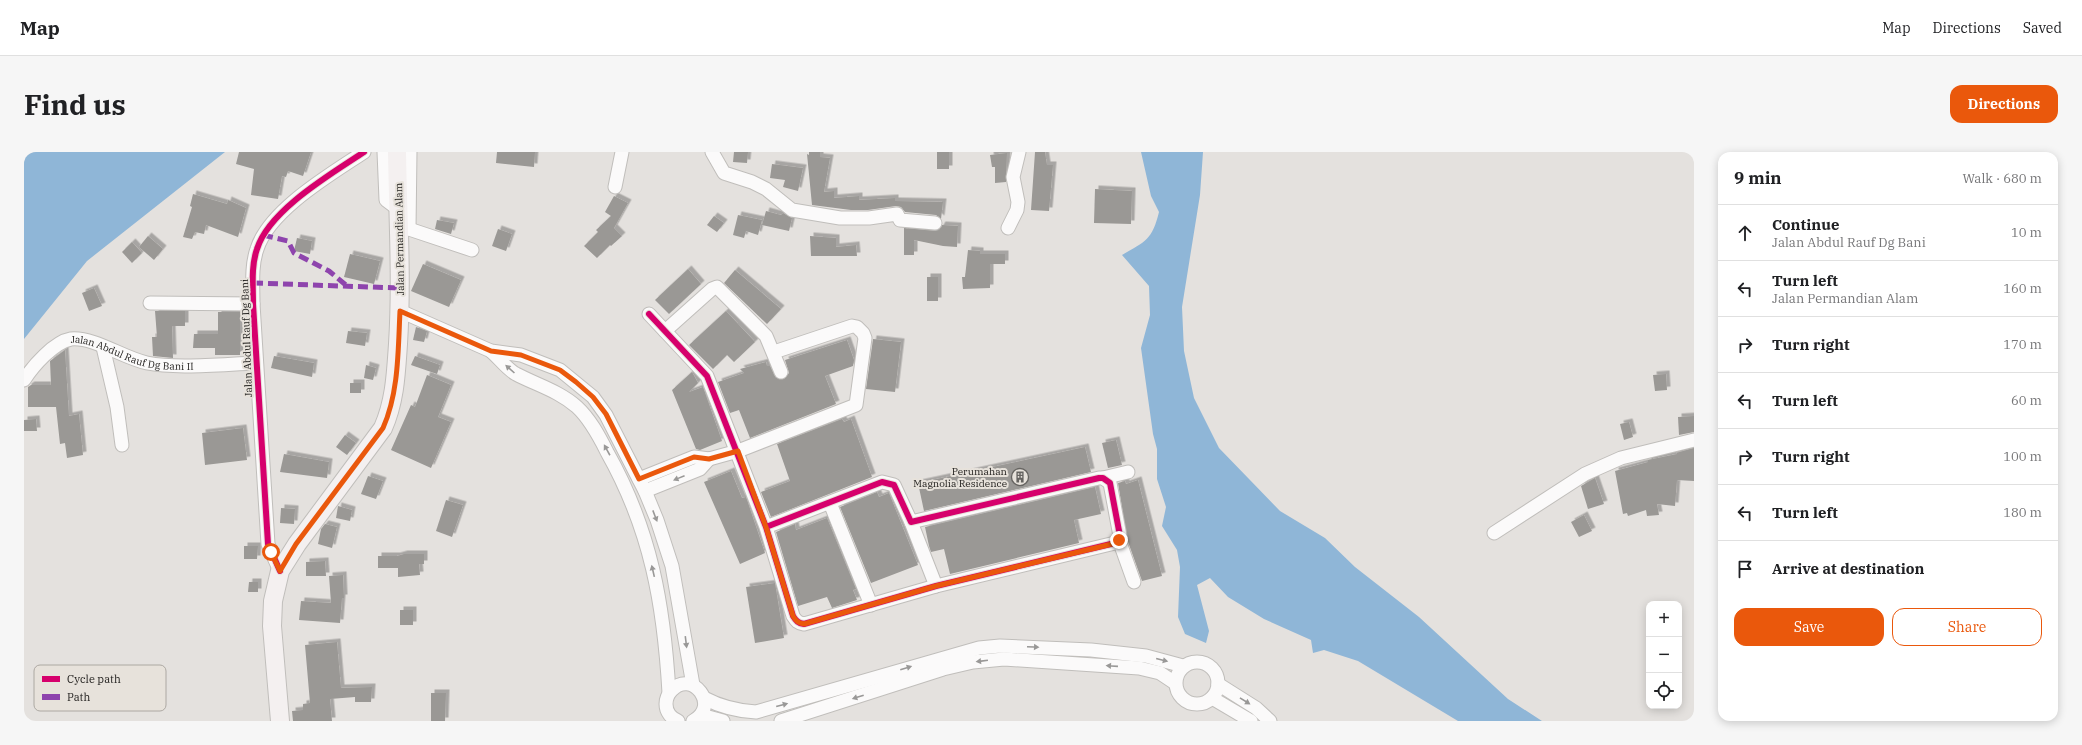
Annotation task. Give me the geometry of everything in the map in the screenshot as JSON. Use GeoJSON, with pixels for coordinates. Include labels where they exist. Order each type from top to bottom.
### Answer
{"type":"FeatureCollection","features":[{"type":"Feature","properties":{"kind":"main road","name":"Jalan Permandian Alam"},"geometry":{"type":"LineString","coordinates":[[280,721],[272,626],[273,601],[280,571],[296,544],[383,428],[390,413],[396,376],[404,230],[398,209],[397,152]]}},
{"type":"Feature","properties":{"kind":"street","name":"Jalan Abdul Rauf Dg Bani"},"geometry":{"type":"LineString","coordinates":[[280,571],[268,544],[253,304],[253,269],[256,250],[262,236],[272,222],[332,173],[364,152]]}},
{"type":"Feature","properties":{"kind":"street"},"geometry":{"type":"LineString","coordinates":[[384,152],[385,196],[389,204],[398,209]]}},
{"type":"Feature","properties":{"kind":"street"},"geometry":{"type":"LineString","coordinates":[[410,152],[404,230],[472,250]]}},
{"type":"Feature","properties":{"kind":"street"},"geometry":{"type":"LineString","coordinates":[[615,187],[622,152]]}},
{"type":"Feature","properties":{"kind":"street"},"geometry":{"type":"LineString","coordinates":[[712,152],[724,173],[752,182],[766,189],[792,210],[840,218],[869,218],[897,214],[900,220],[935,223]]}},
{"type":"Feature","properties":{"kind":"street"},"geometry":{"type":"LineString","coordinates":[[1008,228],[1017,210],[1018,202],[1013,177],[1020,152]]}},
{"type":"Feature","properties":{"kind":"street"},"geometry":{"type":"LineString","coordinates":[[665,331],[712,289],[717,287],[723,291],[766,336],[774,352],[781,372]]}},
{"type":"Feature","properties":{"kind":"street"},"geometry":{"type":"LineString","coordinates":[[150,303],[253,304]]}},
{"type":"Feature","properties":{"kind":"street"},"geometry":{"type":"LineString","coordinates":[[400,311],[491,351],[521,355],[560,370],[593,397],[606,414],[639,479],[672,566],[693,686]]}},
{"type":"Feature","properties":{"kind":"street"},"geometry":{"type":"LineString","coordinates":[[649,314],[707,376],[738,451],[766,527],[795,621],[804,624],[936,586],[1116,543],[1119,540]]}},
{"type":"Feature","properties":{"kind":"street"},"geometry":{"type":"LineString","coordinates":[[639,479],[694,457],[709,459],[738,451],[856,405],[865,338],[863,333],[857,327],[852,326],[774,352]]}},
{"type":"Feature","properties":{"kind":"street","name":"Jalan Abdul Rauf Dg Bani II"},"geometry":{"type":"LineString","coordinates":[[24,380],[34,364],[59,344],[70,340],[82,340],[146,363],[256,363]]}},
{"type":"Feature","properties":{"kind":"street"},"geometry":{"type":"LineString","coordinates":[[103,347],[117,407],[122,445]]}},
{"type":"Feature","properties":{"kind":"street"},"geometry":{"type":"LineString","coordinates":[[491,351],[515,373],[561,395],[577,407],[595,430],[622,481],[646,537],[663,616],[670,693],[666,702],[669,718]]}},
{"type":"Feature","properties":{"kind":"street"},"geometry":{"type":"LineString","coordinates":[[1494,533],[1586,474],[1621,458],[1694,440]]}},
{"type":"Feature","properties":{"kind":"street"},"geometry":{"type":"LineString","coordinates":[[645,492],[700,469],[709,459]]}},
{"type":"Feature","properties":{"kind":"street"},"geometry":{"type":"LineString","coordinates":[[911,522],[1057,487],[1128,472]]}},
{"type":"Feature","properties":{"kind":"street"},"geometry":{"type":"LineString","coordinates":[[1104,478],[1110,482],[1120,532],[1119,540],[1134,582]]}},
{"type":"Feature","properties":{"kind":"street"},"geometry":{"type":"LineString","coordinates":[[766,527],[886,482],[894,485],[897,490],[936,586]]}},
{"type":"Feature","properties":{"kind":"street"},"geometry":{"type":"LineString","coordinates":[[830,503],[871,604]]}},
{"type":"Feature","properties":{"kind":"street"},"geometry":{"type":"LineString","coordinates":[[660,601],[678,597]]}},
{"type":"Feature","properties":{"kind":"street"},"geometry":{"type":"LineString","coordinates":[[704,698],[720,706],[758,717],[979,648],[1000,646],[1091,650],[1146,656],[1183,666]]}},
{"type":"Feature","properties":{"kind":"street"},"geometry":{"type":"LineString","coordinates":[[781,721],[943,669],[988,660],[1004,659],[1140,668],[1160,673],[1175,683]]}},
{"type":"Feature","properties":{"kind":"street"},"geometry":{"type":"LineString","coordinates":[[1195,662],[1207,664],[1215,672],[1218,684],[1212,698],[1200,704],[1188,702],[1179,695],[1175,683],[1179,671],[1183,666],[1195,662]]}},
{"type":"Feature","properties":{"kind":"street"},"geometry":{"type":"LineString","coordinates":[[670,693],[682,684],[698,688],[704,698],[705,704],[697,718],[723,721]]}},
{"type":"Feature","properties":{"kind":"street"},"geometry":{"type":"LineString","coordinates":[[1218,684],[1256,708],[1270,721]]}},
{"type":"Feature","properties":{"kind":"street"},"geometry":{"type":"LineString","coordinates":[[1212,698],[1251,721]]}},
{"type":"Feature","properties":{"kind":"water"},"geometry":{"type":"Polygon","coordinates":[[[24,152],[225,152],[87,261],[24,339],[24,152]]]}},
{"type":"Feature","properties":{"kind":"water"},"geometry":{"type":"Polygon","coordinates":[[[1141,152],[1203,152],[1200,195],[1182,307],[1184,351],[1194,398],[1219,448],[1280,511],[1325,538],[1355,567],[1419,617],[1508,699],[1542,721],[1458,721],[1358,661],[1324,650],[1313,653],[1311,640],[1264,619],[1228,597],[1210,578],[1197,585],[1209,631],[1206,643],[1185,634],[1178,617],[1180,567],[1177,550],[1162,526],[1166,507],[1157,479],[1157,449],[1153,434],[1141,348],[1150,315],[1149,286],[1122,255],[1147,239],[1154,229],[1159,212],[1151,196],[1141,152]]]}},
{"type":"Feature","properties":{"kind":"building"},"geometry":{"type":"Polygon","coordinates":[[[239,152],[311,152],[303,176],[288,171],[286,177],[282,176],[278,199],[251,195],[254,169],[236,164],[239,152]]]}},
{"type":"Feature","properties":{"kind":"building"},"geometry":{"type":"Polygon","coordinates":[[[497,152],[535,152],[534,167],[496,163],[497,152]]]}},
{"type":"Feature","properties":{"kind":"building"},"geometry":{"type":"Polygon","coordinates":[[[734,152],[748,152],[747,163],[733,162],[734,152]]]}},
{"type":"Feature","properties":{"kind":"building"},"geometry":{"type":"Polygon","coordinates":[[[809,152],[820,152],[820,157],[830,158],[824,192],[834,191],[834,198],[859,196],[859,200],[895,198],[895,201],[943,202],[941,219],[936,215],[905,212],[901,207],[896,206],[868,210],[851,210],[812,205],[807,154],[809,155],[809,152]]]}},
{"type":"Feature","properties":{"kind":"building"},"geometry":{"type":"Polygon","coordinates":[[[937,152],[949,152],[949,169],[937,169],[937,152]]]}},
{"type":"Feature","properties":{"kind":"building"},"geometry":{"type":"Polygon","coordinates":[[[1035,152],[1045,152],[1047,165],[1053,165],[1049,211],[1031,210],[1035,152]]]}},
{"type":"Feature","properties":{"kind":"building"},"geometry":{"type":"Polygon","coordinates":[[[1007,153],[1006,182],[995,183],[995,167],[992,167],[990,155],[1007,153]]]}},
{"type":"Feature","properties":{"kind":"building"},"geometry":{"type":"Polygon","coordinates":[[[772,164],[803,168],[798,191],[783,187],[785,180],[770,178],[772,164]]]}},
{"type":"Feature","properties":{"kind":"building"},"geometry":{"type":"Polygon","coordinates":[[[1095,189],[1132,191],[1131,224],[1094,223],[1095,189]]]}},
{"type":"Feature","properties":{"kind":"building"},"geometry":{"type":"Polygon","coordinates":[[[193,194],[227,204],[228,200],[246,208],[238,237],[206,225],[204,234],[195,232],[192,239],[183,237],[192,207],[190,206],[193,194]]]}},
{"type":"Feature","properties":{"kind":"building"},"geometry":{"type":"Polygon","coordinates":[[[614,196],[628,203],[614,228],[622,236],[597,258],[584,246],[598,232],[596,230],[611,216],[605,212],[614,196]]]}},
{"type":"Feature","properties":{"kind":"building"},"geometry":{"type":"Polygon","coordinates":[[[766,211],[781,215],[783,213],[792,218],[789,231],[762,225],[766,211]]]}},
{"type":"Feature","properties":{"kind":"building"},"geometry":{"type":"Polygon","coordinates":[[[738,215],[762,220],[758,235],[746,231],[744,238],[733,235],[738,215]]]}},
{"type":"Feature","properties":{"kind":"building"},"geometry":{"type":"Polygon","coordinates":[[[714,216],[724,223],[717,232],[707,225],[714,216]]]}},
{"type":"Feature","properties":{"kind":"building"},"geometry":{"type":"Polygon","coordinates":[[[437,220],[454,223],[451,234],[435,229],[437,220]]]}},
{"type":"Feature","properties":{"kind":"building"},"geometry":{"type":"Polygon","coordinates":[[[942,225],[958,226],[957,247],[943,246],[914,240],[914,255],[904,255],[904,228],[935,231],[939,230],[942,225]]]}},
{"type":"Feature","properties":{"kind":"building"},"geometry":{"type":"Polygon","coordinates":[[[498,229],[512,234],[506,251],[492,246],[498,229]]]}},
{"type":"Feature","properties":{"kind":"building"},"geometry":{"type":"Polygon","coordinates":[[[148,236],[163,249],[154,260],[139,247],[148,236]]]}},
{"type":"Feature","properties":{"kind":"building"},"geometry":{"type":"Polygon","coordinates":[[[810,236],[836,238],[836,247],[856,245],[857,256],[811,256],[810,236]]]}},
{"type":"Feature","properties":{"kind":"building"},"geometry":{"type":"Polygon","coordinates":[[[297,238],[312,241],[310,254],[294,251],[297,238]]]}},
{"type":"Feature","properties":{"kind":"building"},"geometry":{"type":"Polygon","coordinates":[[[132,242],[142,253],[132,263],[122,252],[132,242]]]}},
{"type":"Feature","properties":{"kind":"building"},"geometry":{"type":"Polygon","coordinates":[[[968,250],[980,251],[980,254],[1005,254],[1005,264],[990,264],[990,288],[963,289],[962,277],[965,277],[968,250]]]}},
{"type":"Feature","properties":{"kind":"building"},"geometry":{"type":"Polygon","coordinates":[[[350,254],[380,261],[374,284],[344,277],[350,254]]]}},
{"type":"Feature","properties":{"kind":"building"},"geometry":{"type":"Polygon","coordinates":[[[423,264],[461,280],[449,307],[411,291],[423,264]]]}},
{"type":"Feature","properties":{"kind":"building"},"geometry":{"type":"Polygon","coordinates":[[[688,269],[701,284],[669,314],[655,300],[688,269]]]}},
{"type":"Feature","properties":{"kind":"building"},"geometry":{"type":"Polygon","coordinates":[[[735,270],[781,309],[767,324],[724,283],[735,270]]]}},
{"type":"Feature","properties":{"kind":"building"},"geometry":{"type":"Polygon","coordinates":[[[927,277],[938,277],[938,301],[927,301],[927,277]]]}},
{"type":"Feature","properties":{"kind":"building"},"geometry":{"type":"Polygon","coordinates":[[[94,288],[102,306],[89,311],[82,293],[94,288]]]}},
{"type":"Feature","properties":{"kind":"building"},"geometry":{"type":"Polygon","coordinates":[[[155,311],[185,311],[185,326],[172,326],[173,358],[153,356],[152,337],[157,337],[155,311]]]}},
{"type":"Feature","properties":{"kind":"building"},"geometry":{"type":"Polygon","coordinates":[[[726,311],[755,342],[734,362],[727,355],[713,369],[689,345],[726,311]]]}},
{"type":"Feature","properties":{"kind":"building"},"geometry":{"type":"Polygon","coordinates":[[[218,312],[240,312],[240,355],[215,355],[215,348],[193,348],[194,334],[218,334],[218,312]]]}},
{"type":"Feature","properties":{"kind":"building"},"geometry":{"type":"Polygon","coordinates":[[[416,327],[427,331],[424,342],[413,340],[416,327]]]}},
{"type":"Feature","properties":{"kind":"building"},"geometry":{"type":"Polygon","coordinates":[[[348,331],[367,333],[365,346],[346,343],[348,331]]]}},
{"type":"Feature","properties":{"kind":"building"},"geometry":{"type":"Polygon","coordinates":[[[873,339],[901,342],[895,392],[866,389],[873,339]]]}},
{"type":"Feature","properties":{"kind":"building"},"geometry":{"type":"Polygon","coordinates":[[[847,340],[854,360],[853,366],[825,376],[836,404],[750,438],[739,410],[730,413],[718,382],[744,373],[740,369],[766,362],[767,366],[770,366],[776,378],[784,379],[789,373],[785,360],[847,340]]]}},
{"type":"Feature","properties":{"kind":"building"},"geometry":{"type":"Polygon","coordinates":[[[65,350],[69,416],[79,414],[83,455],[67,458],[65,443],[60,444],[56,407],[28,407],[28,387],[31,385],[51,385],[50,361],[65,350]]]}},
{"type":"Feature","properties":{"kind":"building"},"geometry":{"type":"Polygon","coordinates":[[[274,356],[314,363],[312,377],[271,368],[274,356]]]}},
{"type":"Feature","properties":{"kind":"building"},"geometry":{"type":"Polygon","coordinates":[[[415,356],[440,365],[437,374],[411,365],[415,356]]]}},
{"type":"Feature","properties":{"kind":"building"},"geometry":{"type":"Polygon","coordinates":[[[366,365],[376,368],[373,380],[364,378],[366,365]]]}},
{"type":"Feature","properties":{"kind":"building"},"geometry":{"type":"Polygon","coordinates":[[[692,372],[698,383],[689,392],[703,387],[722,441],[700,450],[696,449],[672,390],[692,372]]]}},
{"type":"Feature","properties":{"kind":"building"},"geometry":{"type":"Polygon","coordinates":[[[1666,374],[1667,390],[1655,391],[1653,375],[1666,374]]]}},
{"type":"Feature","properties":{"kind":"building"},"geometry":{"type":"Polygon","coordinates":[[[427,375],[451,385],[438,417],[451,422],[431,468],[391,450],[411,405],[415,407],[427,375]]]}},
{"type":"Feature","properties":{"kind":"building"},"geometry":{"type":"Polygon","coordinates":[[[350,383],[361,383],[361,393],[350,393],[350,383]]]}},
{"type":"Feature","properties":{"kind":"building"},"geometry":{"type":"Polygon","coordinates":[[[1694,416],[1694,432],[1679,435],[1678,417],[1694,416]]]}},
{"type":"Feature","properties":{"kind":"building"},"geometry":{"type":"Polygon","coordinates":[[[36,419],[37,431],[24,431],[24,420],[36,419]]]}},
{"type":"Feature","properties":{"kind":"building"},"geometry":{"type":"Polygon","coordinates":[[[842,419],[844,422],[851,419],[872,477],[771,517],[761,492],[790,481],[777,444],[842,419]]]}},
{"type":"Feature","properties":{"kind":"building"},"geometry":{"type":"Polygon","coordinates":[[[1629,422],[1633,437],[1624,440],[1620,424],[1629,422]]]}},
{"type":"Feature","properties":{"kind":"building"},"geometry":{"type":"Polygon","coordinates":[[[243,428],[247,460],[205,465],[202,433],[243,428]]]}},
{"type":"Feature","properties":{"kind":"building"},"geometry":{"type":"Polygon","coordinates":[[[345,435],[356,443],[347,455],[336,447],[345,435]]]}},
{"type":"Feature","properties":{"kind":"building"},"geometry":{"type":"Polygon","coordinates":[[[1116,440],[1122,465],[1108,468],[1102,443],[1116,440]]]}},
{"type":"Feature","properties":{"kind":"building","name":"Perumahan Magnolia Residence"},"geometry":{"type":"Polygon","coordinates":[[[1085,447],[1091,472],[924,511],[918,483],[1085,447]]]}},
{"type":"Feature","properties":{"kind":"building"},"geometry":{"type":"Polygon","coordinates":[[[1694,448],[1694,481],[1677,480],[1675,506],[1657,504],[1659,515],[1647,516],[1646,510],[1628,516],[1627,513],[1623,514],[1615,471],[1648,462],[1648,460],[1677,454],[1676,453],[1694,448]]]}},
{"type":"Feature","properties":{"kind":"building"},"geometry":{"type":"Polygon","coordinates":[[[284,454],[329,462],[327,478],[280,472],[284,454]]]}},
{"type":"Feature","properties":{"kind":"building"},"geometry":{"type":"Polygon","coordinates":[[[731,471],[742,498],[746,497],[765,553],[740,564],[704,482],[731,471]]]}},
{"type":"Feature","properties":{"kind":"building"},"geometry":{"type":"Polygon","coordinates":[[[368,476],[383,481],[376,499],[361,494],[368,476]]]}},
{"type":"Feature","properties":{"kind":"building"},"geometry":{"type":"Polygon","coordinates":[[[1595,478],[1604,504],[1588,509],[1581,486],[1595,478]]]}},
{"type":"Feature","properties":{"kind":"building"},"geometry":{"type":"Polygon","coordinates":[[[1138,480],[1162,576],[1142,581],[1127,539],[1118,483],[1125,481],[1126,484],[1138,480]]]}},
{"type":"Feature","properties":{"kind":"building"},"geometry":{"type":"Polygon","coordinates":[[[1095,487],[1101,514],[1074,520],[1079,543],[950,574],[944,549],[931,552],[925,527],[1095,487]]]}},
{"type":"Feature","properties":{"kind":"building"},"geometry":{"type":"Polygon","coordinates":[[[877,492],[879,497],[889,493],[918,565],[871,583],[840,507],[877,492]]]}},
{"type":"Feature","properties":{"kind":"building"},"geometry":{"type":"Polygon","coordinates":[[[446,500],[463,505],[452,537],[436,531],[446,500]]]}},
{"type":"Feature","properties":{"kind":"building"},"geometry":{"type":"Polygon","coordinates":[[[338,506],[352,510],[350,521],[336,518],[338,506]]]}},
{"type":"Feature","properties":{"kind":"building"},"geometry":{"type":"Polygon","coordinates":[[[281,508],[295,509],[294,524],[280,523],[281,508]]]}},
{"type":"Feature","properties":{"kind":"building"},"geometry":{"type":"Polygon","coordinates":[[[1584,515],[1592,531],[1579,537],[1571,522],[1584,515]]]}},
{"type":"Feature","properties":{"kind":"building"},"geometry":{"type":"Polygon","coordinates":[[[827,518],[856,589],[853,590],[857,600],[832,608],[827,597],[798,606],[776,532],[795,524],[796,530],[827,518]]]}},
{"type":"Feature","properties":{"kind":"building"},"geometry":{"type":"Polygon","coordinates":[[[325,524],[337,527],[332,548],[318,544],[321,529],[325,524]]]}},
{"type":"Feature","properties":{"kind":"building"},"geometry":{"type":"Polygon","coordinates":[[[244,546],[258,546],[257,559],[244,559],[244,546]]]}},
{"type":"Feature","properties":{"kind":"building"},"geometry":{"type":"Polygon","coordinates":[[[404,554],[424,554],[424,564],[419,564],[420,575],[398,577],[398,568],[378,568],[378,556],[397,556],[404,554]]]}},
{"type":"Feature","properties":{"kind":"building"},"geometry":{"type":"Polygon","coordinates":[[[325,561],[326,576],[306,576],[306,562],[325,561]]]}},
{"type":"Feature","properties":{"kind":"building"},"geometry":{"type":"Polygon","coordinates":[[[343,575],[344,598],[342,598],[340,623],[299,620],[301,601],[331,603],[329,576],[343,575]]]}},
{"type":"Feature","properties":{"kind":"building"},"geometry":{"type":"Polygon","coordinates":[[[249,582],[258,582],[258,592],[248,592],[249,582]]]}},
{"type":"Feature","properties":{"kind":"building"},"geometry":{"type":"Polygon","coordinates":[[[775,583],[784,638],[755,643],[746,587],[775,583]]]}},
{"type":"Feature","properties":{"kind":"building"},"geometry":{"type":"Polygon","coordinates":[[[400,610],[413,610],[413,625],[400,625],[400,610]]]}},
{"type":"Feature","properties":{"kind":"building"},"geometry":{"type":"Polygon","coordinates":[[[337,642],[341,688],[372,687],[371,702],[355,702],[355,697],[330,699],[332,721],[293,721],[292,711],[303,710],[303,704],[310,703],[305,645],[337,642]]]}},
{"type":"Feature","properties":{"kind":"building"},"geometry":{"type":"Polygon","coordinates":[[[431,693],[446,693],[445,721],[431,721],[431,693]]]}},
{"type":"Feature","properties":{"kind":"marked path"},"geometry":{"type":"LineString","coordinates":[[263,235],[288,241],[294,253],[329,271],[347,286]]}},
{"type":"Feature","properties":{"kind":"marked path"},"geometry":{"type":"LineString","coordinates":[[253,283],[400,288]]}},
{"type":"Feature","properties":{"kind":"cycle path"},"geometry":{"type":"LineString","coordinates":[[280,571],[268,544],[253,304],[255,256],[264,235],[274,220],[287,207],[319,182],[364,152]]}},
{"type":"Feature","properties":{"kind":"cycle path"},"geometry":{"type":"LineString","coordinates":[[649,314],[707,376],[766,527],[793,616],[799,622],[804,624],[936,586],[1115,543],[1120,536],[1110,483],[1103,478],[911,522],[894,485],[882,482],[766,527]]}},
{"type":"Feature","properties":{"kind":"place","name":"Perumahan Magnolia Residence"},"geometry":{"type":"Point","coordinates":[1020,477]}},
{"type":"Feature","properties":{"kind":"route"},"geometry":{"type":"LineString","coordinates":[[271,552],[280,571],[296,544],[342,480],[383,428],[390,413],[394,390],[400,311],[491,351],[521,355],[560,370],[593,397],[606,414],[639,479],[694,457],[709,459],[738,451],[766,527],[793,616],[795,621],[799,623],[804,624],[936,586],[1116,543],[1119,540]]}}]}
